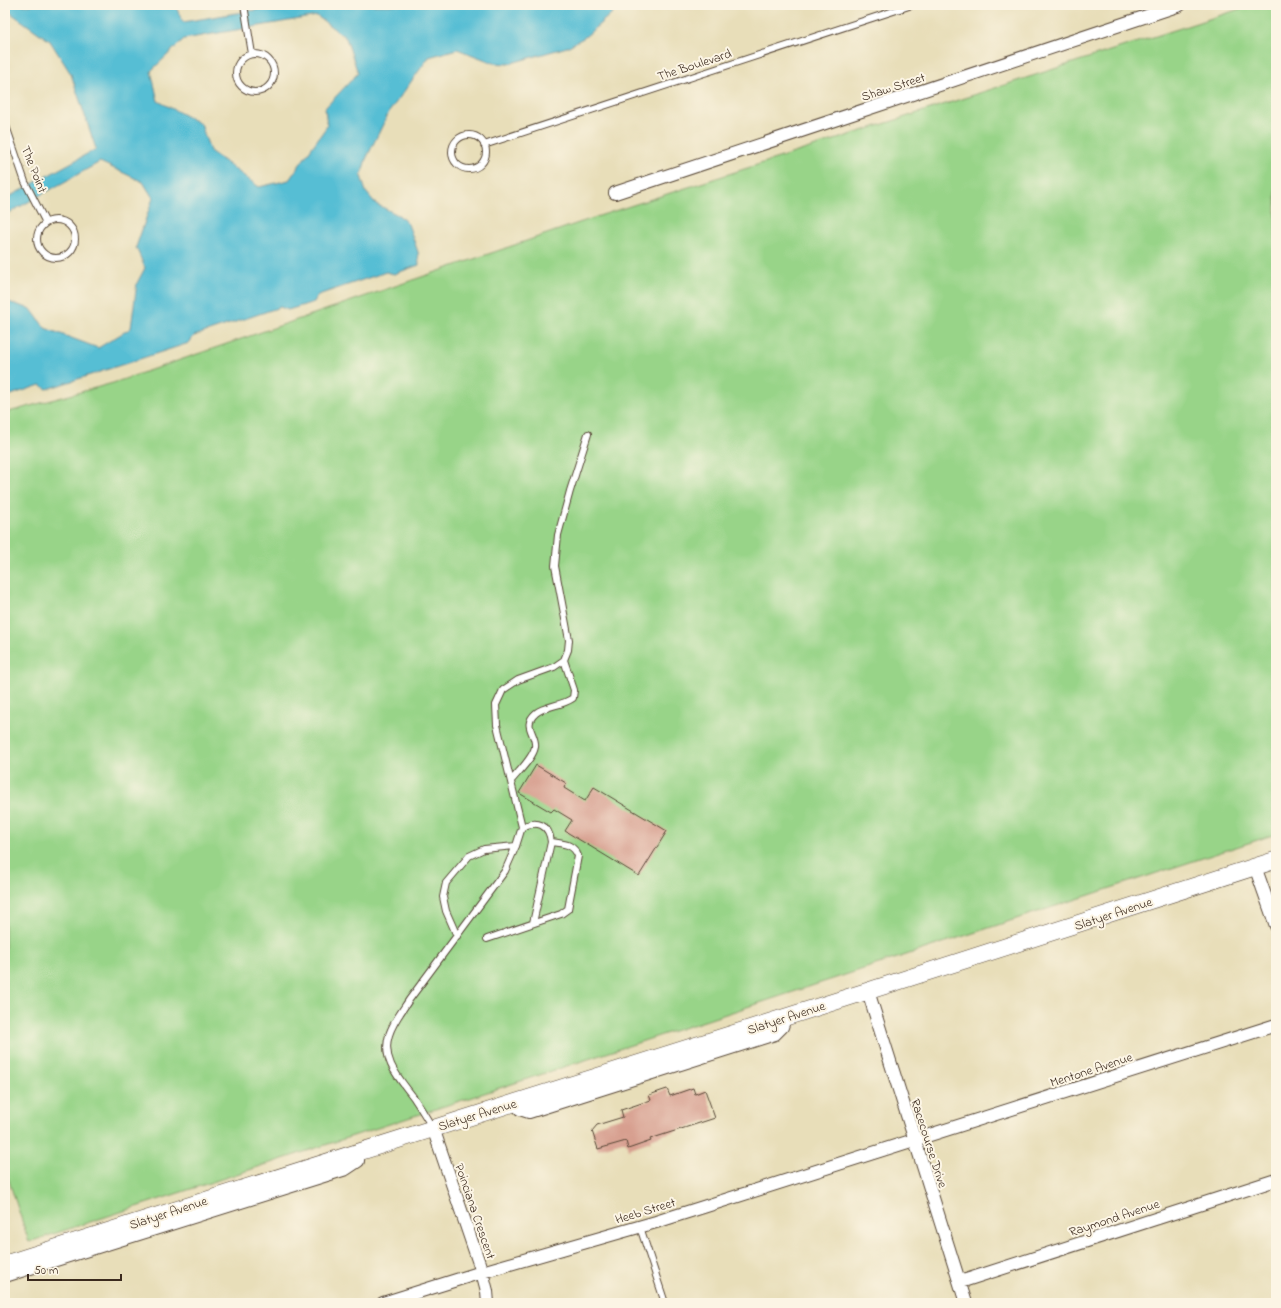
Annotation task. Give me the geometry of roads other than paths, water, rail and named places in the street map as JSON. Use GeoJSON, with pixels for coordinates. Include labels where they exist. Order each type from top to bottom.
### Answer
{"type":"FeatureCollection","features":[{"type":"Feature","properties":{"kind":"main road","name":"Slatyer Avenue"},"geometry":{"type":"LineString","coordinates":[[5,1264],[868,992],[1276,860]]}},
{"type":"Feature","properties":{"kind":"street","name":"Shaw Street"},"geometry":{"type":"LineString","coordinates":[[615,194],[1180,5]]}},
{"type":"Feature","properties":{"kind":"street","name":"Slatyer Avenue"},"geometry":{"type":"LineString","coordinates":[[950,965],[966,968],[1276,869]]}},
{"type":"Feature","properties":{"kind":"street"},"geometry":{"type":"LineString","coordinates":[[1258,875],[1276,926]]}},
{"type":"Feature","properties":{"kind":"street","name":"Racecourse Drive"},"geometry":{"type":"LineString","coordinates":[[868,992],[966,1303]]}},
{"type":"Feature","properties":{"kind":"street","name":"Mentone Avenue"},"geometry":{"type":"LineString","coordinates":[[914,1140],[1276,1026]]}},
{"type":"Feature","properties":{"kind":"street","name":"Poinciana Crescent"},"geometry":{"type":"LineString","coordinates":[[433,1128],[482,1272],[487,1291],[488,1303]]}},
{"type":"Feature","properties":{"kind":"street","name":"Heeb Street"},"geometry":{"type":"LineString","coordinates":[[383,1303],[482,1272],[640,1227],[914,1140]]}},
{"type":"Feature","properties":{"kind":"street"},"geometry":{"type":"LineString","coordinates":[[5,1276],[346,1169],[358,1161],[358,1152]]}},
{"type":"Feature","properties":{"kind":"street","name":"Raymond Avenue"},"geometry":{"type":"LineString","coordinates":[[960,1282],[1276,1180]]}},
{"type":"Feature","properties":{"kind":"lane","name":"The Boulevard"},"geometry":{"type":"LineString","coordinates":[[484,145],[912,5]]}},
{"type":"Feature","properties":{"kind":"lane"},"geometry":{"type":"LineString","coordinates":[[244,6],[252,54]]}},
{"type":"Feature","properties":{"kind":"lane"},"geometry":{"type":"LineString","coordinates":[[252,54],[264,56],[269,60],[274,72],[273,78],[265,88],[253,92],[242,87],[236,76],[237,64],[241,59],[252,54]]}},
{"type":"Feature","properties":{"kind":"lane","name":"The Point"},"geometry":{"type":"LineString","coordinates":[[5,123],[25,182],[46,223]]}},
{"type":"Feature","properties":{"kind":"lane"},"geometry":{"type":"LineString","coordinates":[[465,135],[478,137],[484,145],[486,155],[480,165],[474,168],[462,167],[457,164],[454,159],[452,153],[454,144],[465,135]]}},
{"type":"Feature","properties":{"kind":"lane"},"geometry":{"type":"LineString","coordinates":[[52,220],[58,220],[65,222],[70,226],[75,238],[74,244],[67,255],[55,258],[44,254],[40,249],[37,238],[41,226],[46,223],[52,220]]}},
{"type":"Feature","properties":{"kind":"lane"},"geometry":{"type":"LineString","coordinates":[[433,1128],[416,1100],[393,1072],[387,1054],[389,1036],[396,1020],[505,871],[516,846],[522,827],[497,725],[496,705],[503,690],[518,680],[554,667],[564,660],[568,650],[569,640],[555,566],[558,535],[588,434]]}},
{"type":"Feature","properties":{"kind":"lane"},"geometry":{"type":"LineString","coordinates":[[511,780],[531,756],[535,747],[533,736],[529,727],[530,719],[537,712],[567,703],[573,698],[574,690],[564,660]]}},
{"type":"Feature","properties":{"kind":"lane"},"geometry":{"type":"LineString","coordinates":[[522,827],[529,824],[538,824],[545,827],[550,833],[551,842],[533,923]]}},
{"type":"Feature","properties":{"kind":"lane"},"geometry":{"type":"LineString","coordinates":[[487,939],[561,914],[568,909],[578,856],[575,850],[570,846],[551,842]]}},
{"type":"Feature","properties":{"kind":"lane"},"geometry":{"type":"LineString","coordinates":[[457,936],[446,911],[443,896],[446,883],[469,856],[484,848],[516,846]]}},
{"type":"Feature","properties":{"kind":"lane"},"geometry":{"type":"LineString","coordinates":[[640,1227],[665,1303]]}},
{"type":"Feature","properties":{"kind":"water"},"geometry":{"type":"Polygon","coordinates":[[[5,5],[175,5],[183,22],[285,5],[621,5],[585,37],[567,47],[508,64],[494,63],[457,49],[429,57],[389,112],[366,159],[361,176],[366,192],[376,204],[400,216],[408,224],[418,252],[419,265],[394,274],[386,272],[318,295],[314,302],[288,310],[280,307],[194,336],[189,343],[47,389],[40,385],[5,397],[5,301],[31,309],[45,328],[98,348],[131,328],[137,283],[145,268],[136,247],[153,198],[143,182],[100,162],[5,215],[5,199],[96,149],[71,74],[50,41],[5,9],[5,5]],[[317,16],[184,39],[151,71],[158,101],[201,124],[210,151],[259,187],[289,180],[327,126],[325,108],[358,73],[346,38],[317,16]]]}}]}
